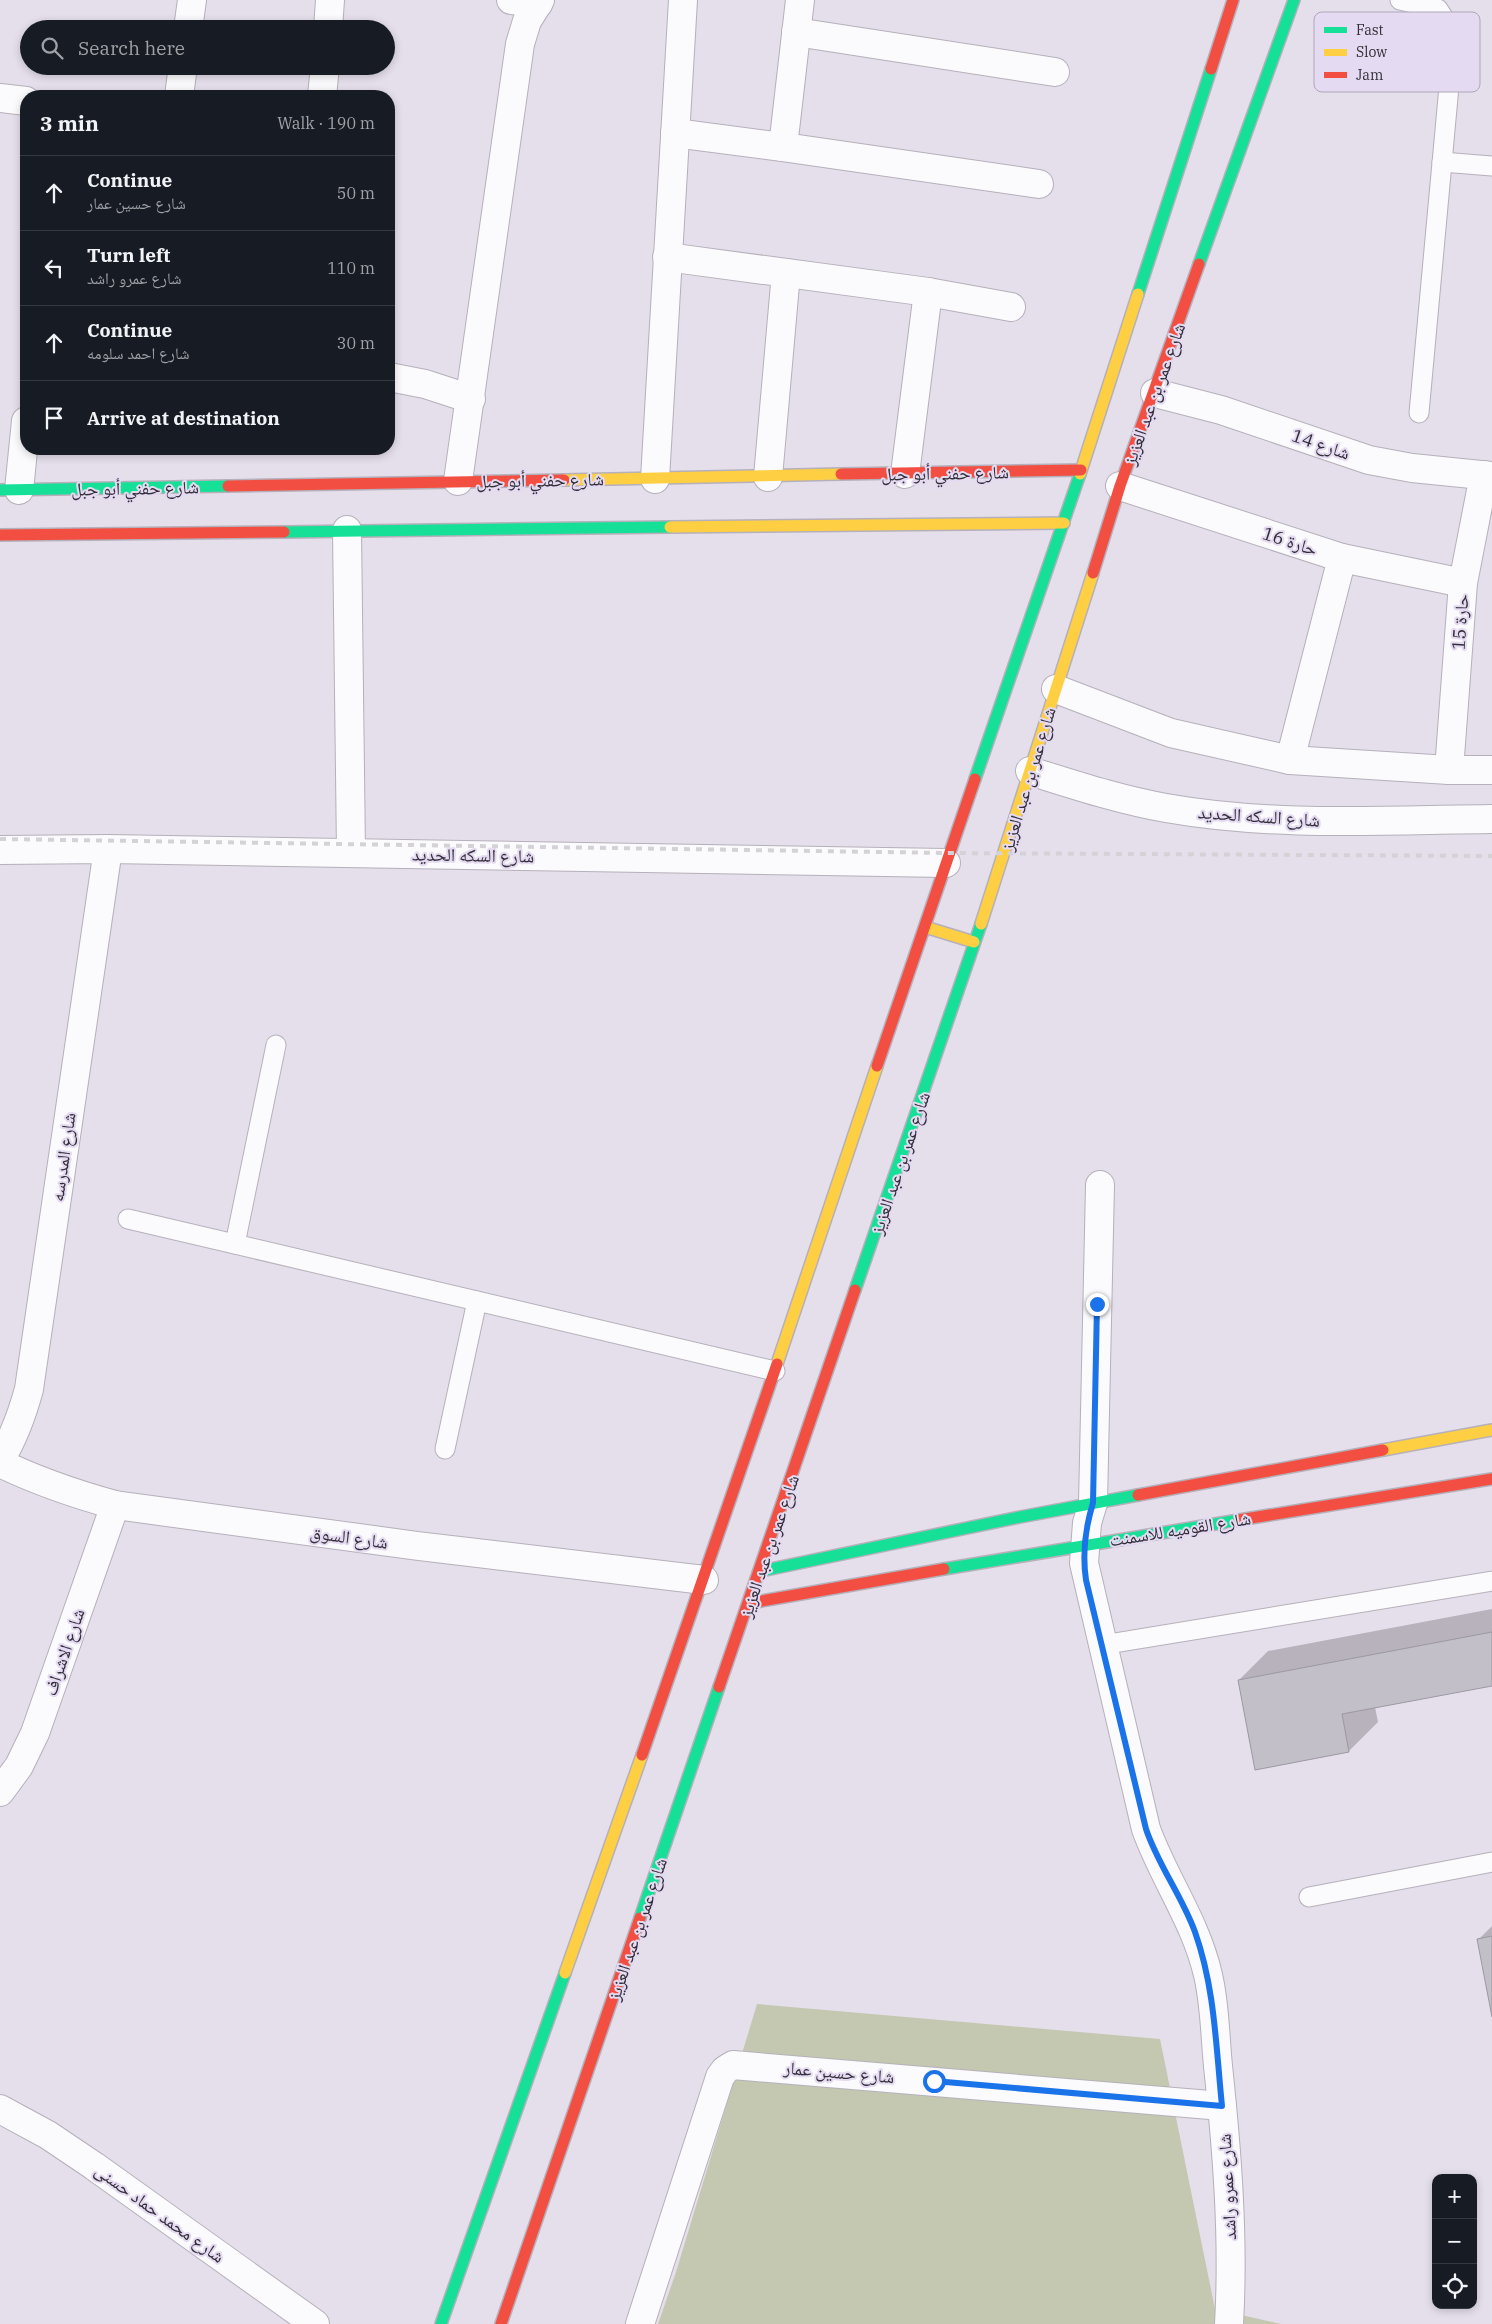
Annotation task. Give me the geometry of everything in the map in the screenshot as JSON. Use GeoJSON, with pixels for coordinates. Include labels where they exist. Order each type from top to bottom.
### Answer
{"type":"FeatureCollection","features":[{"type":"Feature","properties":{"kind":"main road"},"geometry":{"type":"LineString","coordinates":[[441,2324],[704,1580],[946,864],[1064,523],[1233,0]]}},
{"type":"Feature","properties":{"kind":"main road","name":"شارع عمر بن عبد العزيز"},"geometry":{"type":"LineString","coordinates":[[501,2324],[761,1571],[974,942],[1120,486],[1155,393],[1294,0]]}},
{"type":"Feature","properties":{"kind":"main road","name":"شارع حفني أبو جبل"},"geometry":{"type":"LineString","coordinates":[[10,490],[1080,470]]}},
{"type":"Feature","properties":{"kind":"main road"},"geometry":{"type":"LineString","coordinates":[[0,535],[1064,523]]}},
{"type":"Feature","properties":{"kind":"main road"},"geometry":{"type":"LineString","coordinates":[[925,927],[974,942]]}},
{"type":"Feature","properties":{"kind":"main road"},"geometry":{"type":"LineString","coordinates":[[761,1571],[1093,1503],[1492,1430]]}},
{"type":"Feature","properties":{"kind":"main road","name":"شارع القوميه للاسمنت"},"geometry":{"type":"LineString","coordinates":[[750,1603],[1084,1545],[1492,1479]]}},
{"type":"Feature","properties":{"kind":"street"},"geometry":{"type":"LineString","coordinates":[[189,20],[192,0]]}},
{"type":"Feature","properties":{"kind":"street"},"geometry":{"type":"LineString","coordinates":[[329,20],[330,0]]}},
{"type":"Feature","properties":{"kind":"street"},"geometry":{"type":"LineString","coordinates":[[458,481],[520,44],[527,21],[539,2],[511,0]]}},
{"type":"Feature","properties":{"kind":"street"},"geometry":{"type":"LineString","coordinates":[[655,479],[683,0]]}},
{"type":"Feature","properties":{"kind":"street"},"geometry":{"type":"LineString","coordinates":[[783,147],[800,0]]}},
{"type":"Feature","properties":{"kind":"street"},"geometry":{"type":"LineString","coordinates":[[796,32],[1056,72]]}},
{"type":"Feature","properties":{"kind":"street"},"geometry":{"type":"LineString","coordinates":[[180,90],[182,75]]}},
{"type":"Feature","properties":{"kind":"street"},"geometry":{"type":"LineString","coordinates":[[323,90],[324,75]]}},
{"type":"Feature","properties":{"kind":"street"},"geometry":{"type":"LineString","coordinates":[[0,98],[20,100]]}},
{"type":"Feature","properties":{"kind":"street"},"geometry":{"type":"LineString","coordinates":[[675,133],[1038,184]]}},
{"type":"Feature","properties":{"kind":"street"},"geometry":{"type":"LineString","coordinates":[[667,257],[928,292],[1010,307]]}},
{"type":"Feature","properties":{"kind":"street"},"geometry":{"type":"LineString","coordinates":[[768,477],[786,273]]}},
{"type":"Feature","properties":{"kind":"street"},"geometry":{"type":"LineString","coordinates":[[905,474],[928,292]]}},
{"type":"Feature","properties":{"kind":"street"},"geometry":{"type":"LineString","coordinates":[[395,378],[425,384],[471,398]]}},
{"type":"Feature","properties":{"kind":"street","name":"شارع 14"},"geometry":{"type":"LineString","coordinates":[[1155,393],[1238,416],[1369,460],[1412,468],[1488,476]]}},
{"type":"Feature","properties":{"kind":"street"},"geometry":{"type":"LineString","coordinates":[[10,490],[20,447]]}},
{"type":"Feature","properties":{"kind":"street","name":"حارة 15"},"geometry":{"type":"LineString","coordinates":[[1449,770],[1463,582],[1488,476]]}},
{"type":"Feature","properties":{"kind":"street","name":"حارة 16"},"geometry":{"type":"LineString","coordinates":[[1120,486],[1342,558],[1463,582]]}},
{"type":"Feature","properties":{"kind":"street"},"geometry":{"type":"LineString","coordinates":[[347,530],[351,853]]}},
{"type":"Feature","properties":{"kind":"street"},"geometry":{"type":"LineString","coordinates":[[1290,760],[1342,558]]}},
{"type":"Feature","properties":{"kind":"street"},"geometry":{"type":"LineString","coordinates":[[1056,689],[1171,733],[1290,760],[1449,770],[1492,770]]}},
{"type":"Feature","properties":{"kind":"street","name":"شارع السكه الحديد"},"geometry":{"type":"LineString","coordinates":[[1030,771],[1117,797],[1165,808],[1235,817],[1305,821],[1492,819]]}},
{"type":"Feature","properties":{"kind":"street","name":"شارع السكه الحديد"},"geometry":{"type":"LineString","coordinates":[[0,850],[108,849],[946,864]]}},
{"type":"Feature","properties":{"kind":"street","name":"شارع المدرسه"},"geometry":{"type":"LineString","coordinates":[[0,1460],[10,1443],[21,1417],[29,1389],[108,849]]}},
{"type":"Feature","properties":{"kind":"street","name":"شارع عمرو راشد"},"geometry":{"type":"LineString","coordinates":[[1100,1185],[1093,1503],[1084,1545],[1086,1580],[1146,1829],[1153,1849],[1194,1931],[1209,1976],[1222,2106],[1231,2252],[1229,2324]]}},
{"type":"Feature","properties":{"kind":"street","name":"شارع السوق"},"geometry":{"type":"LineString","coordinates":[[0,1463],[30,1478],[72,1494],[115,1505],[418,1546],[704,1580]]}},
{"type":"Feature","properties":{"kind":"street","name":"شارع الاشراف"},"geometry":{"type":"LineString","coordinates":[[0,1792],[19,1766],[35,1733],[115,1505]]}},
{"type":"Feature","properties":{"kind":"street","name":"شارع حسين عمار"},"geometry":{"type":"LineString","coordinates":[[640,2324],[720,2077],[725,2070],[733,2065],[1222,2106]]}},
{"type":"Feature","properties":{"kind":"street","name":"شارع محمد حماد حسنى"},"geometry":{"type":"LineString","coordinates":[[0,2110],[48,2135],[94,2166],[315,2324]]}},
{"type":"Feature","properties":{"kind":"lane"},"geometry":{"type":"LineString","coordinates":[[1400,0],[1438,8],[1440,12]]}},
{"type":"Feature","properties":{"kind":"lane"},"geometry":{"type":"LineString","coordinates":[[1419,413],[1449,92]]}},
{"type":"Feature","properties":{"kind":"lane"},"geometry":{"type":"LineString","coordinates":[[1442,162],[1492,166]]}},
{"type":"Feature","properties":{"kind":"lane"},"geometry":{"type":"LineString","coordinates":[[235,1244],[276,1045]]}},
{"type":"Feature","properties":{"kind":"lane"},"geometry":{"type":"LineString","coordinates":[[128,1219],[775,1370]]}},
{"type":"Feature","properties":{"kind":"lane"},"geometry":{"type":"LineString","coordinates":[[445,1448],[477,1300]]}},
{"type":"Feature","properties":{"kind":"lane"},"geometry":{"type":"LineString","coordinates":[[1102,1645],[1492,1581]]}},
{"type":"Feature","properties":{"kind":"lane"},"geometry":{"type":"LineString","coordinates":[[1309,1897],[1492,1862]]}},
{"type":"Feature","properties":{"kind":"green space"},"geometry":{"type":"Polygon","coordinates":[[[757,2004],[1160,2039],[1215,2309],[1281,2324],[658,2324],[676,2272],[757,2004]]]}},
{"type":"Feature","properties":{"kind":"building"},"geometry":{"type":"Polygon","coordinates":[[[1492,1632],[1492,1686],[1342,1714],[1349,1752],[1255,1770],[1238,1680],[1492,1632]]]}},
{"type":"Feature","properties":{"kind":"building"},"geometry":{"type":"Polygon","coordinates":[[[1492,1936],[1492,2017],[1477,1939],[1492,1936]]]}},
{"type":"Feature","properties":{"kind":"railway"},"geometry":{"type":"LineString","coordinates":[[0,839],[949,853],[1492,856]]}},
{"type":"Feature","properties":{"kind":"traffic: fast"},"geometry":{"type":"LineString","coordinates":[[1199,264],[1294,0]]}},
{"type":"Feature","properties":{"kind":"traffic: fast"},"geometry":{"type":"LineString","coordinates":[[1138,294],[1211,69]]}},
{"type":"Feature","properties":{"kind":"traffic: fast"},"geometry":{"type":"LineString","coordinates":[[975,779],[1080,474]]}},
{"type":"Feature","properties":{"kind":"traffic: fast"},"geometry":{"type":"LineString","coordinates":[[0,490],[228,486]]}},
{"type":"Feature","properties":{"kind":"traffic: fast"},"geometry":{"type":"LineString","coordinates":[[284,532],[670,527]]}},
{"type":"Feature","properties":{"kind":"traffic: fast"},"geometry":{"type":"LineString","coordinates":[[855,1290],[981,924]]}},
{"type":"Feature","properties":{"kind":"traffic: fast"},"geometry":{"type":"LineString","coordinates":[[761,1571],[1020,1517],[1138,1495]]}},
{"type":"Feature","properties":{"kind":"traffic: fast"},"geometry":{"type":"LineString","coordinates":[[944,1569],[1239,1520]]}},
{"type":"Feature","properties":{"kind":"traffic: fast"},"geometry":{"type":"LineString","coordinates":[[640,1918],[719,1687]]}},
{"type":"Feature","properties":{"kind":"traffic: fast"},"geometry":{"type":"LineString","coordinates":[[441,2324],[565,1973]]}},
{"type":"Feature","properties":{"kind":"traffic: slow"},"geometry":{"type":"LineString","coordinates":[[1080,474],[1138,294]]}},
{"type":"Feature","properties":{"kind":"traffic: slow"},"geometry":{"type":"LineString","coordinates":[[564,480],[841,474]]}},
{"type":"Feature","properties":{"kind":"traffic: slow"},"geometry":{"type":"LineString","coordinates":[[670,527],[1064,523]]}},
{"type":"Feature","properties":{"kind":"traffic: slow"},"geometry":{"type":"LineString","coordinates":[[981,924],[1093,573]]}},
{"type":"Feature","properties":{"kind":"traffic: slow"},"geometry":{"type":"LineString","coordinates":[[925,927],[974,942]]}},
{"type":"Feature","properties":{"kind":"traffic: slow"},"geometry":{"type":"LineString","coordinates":[[777,1364],[877,1066]]}},
{"type":"Feature","properties":{"kind":"traffic: slow"},"geometry":{"type":"LineString","coordinates":[[1383,1450],[1492,1430]]}},
{"type":"Feature","properties":{"kind":"traffic: slow"},"geometry":{"type":"LineString","coordinates":[[565,1973],[642,1755]]}},
{"type":"Feature","properties":{"kind":"traffic: jam"},"geometry":{"type":"LineString","coordinates":[[1211,69],[1233,0]]}},
{"type":"Feature","properties":{"kind":"traffic: jam"},"geometry":{"type":"LineString","coordinates":[[1093,573],[1120,486],[1199,264]]}},
{"type":"Feature","properties":{"kind":"traffic: jam"},"geometry":{"type":"LineString","coordinates":[[841,474],[1081,470]]}},
{"type":"Feature","properties":{"kind":"traffic: jam"},"geometry":{"type":"LineString","coordinates":[[228,486],[564,480]]}},
{"type":"Feature","properties":{"kind":"traffic: jam"},"geometry":{"type":"LineString","coordinates":[[0,535],[284,532]]}},
{"type":"Feature","properties":{"kind":"traffic: jam"},"geometry":{"type":"LineString","coordinates":[[877,1066],[975,779]]}},
{"type":"Feature","properties":{"kind":"traffic: jam"},"geometry":{"type":"LineString","coordinates":[[719,1687],[855,1290]]}},
{"type":"Feature","properties":{"kind":"traffic: jam"},"geometry":{"type":"LineString","coordinates":[[642,1755],[777,1364]]}},
{"type":"Feature","properties":{"kind":"traffic: jam"},"geometry":{"type":"LineString","coordinates":[[1138,1495],[1383,1450]]}},
{"type":"Feature","properties":{"kind":"traffic: jam"},"geometry":{"type":"LineString","coordinates":[[1239,1520],[1492,1479]]}},
{"type":"Feature","properties":{"kind":"traffic: jam"},"geometry":{"type":"LineString","coordinates":[[750,1603],[944,1569]]}},
{"type":"Feature","properties":{"kind":"traffic: jam"},"geometry":{"type":"LineString","coordinates":[[501,2324],[640,1918]]}},
{"type":"Feature","properties":{"kind":"route"},"geometry":{"type":"LineString","coordinates":[[934,2081],[1222,2106],[1209,1976],[1185,1909],[1153,1849],[1146,1829],[1086,1580],[1084,1545],[1093,1503],[1097,1304]]}}]}
